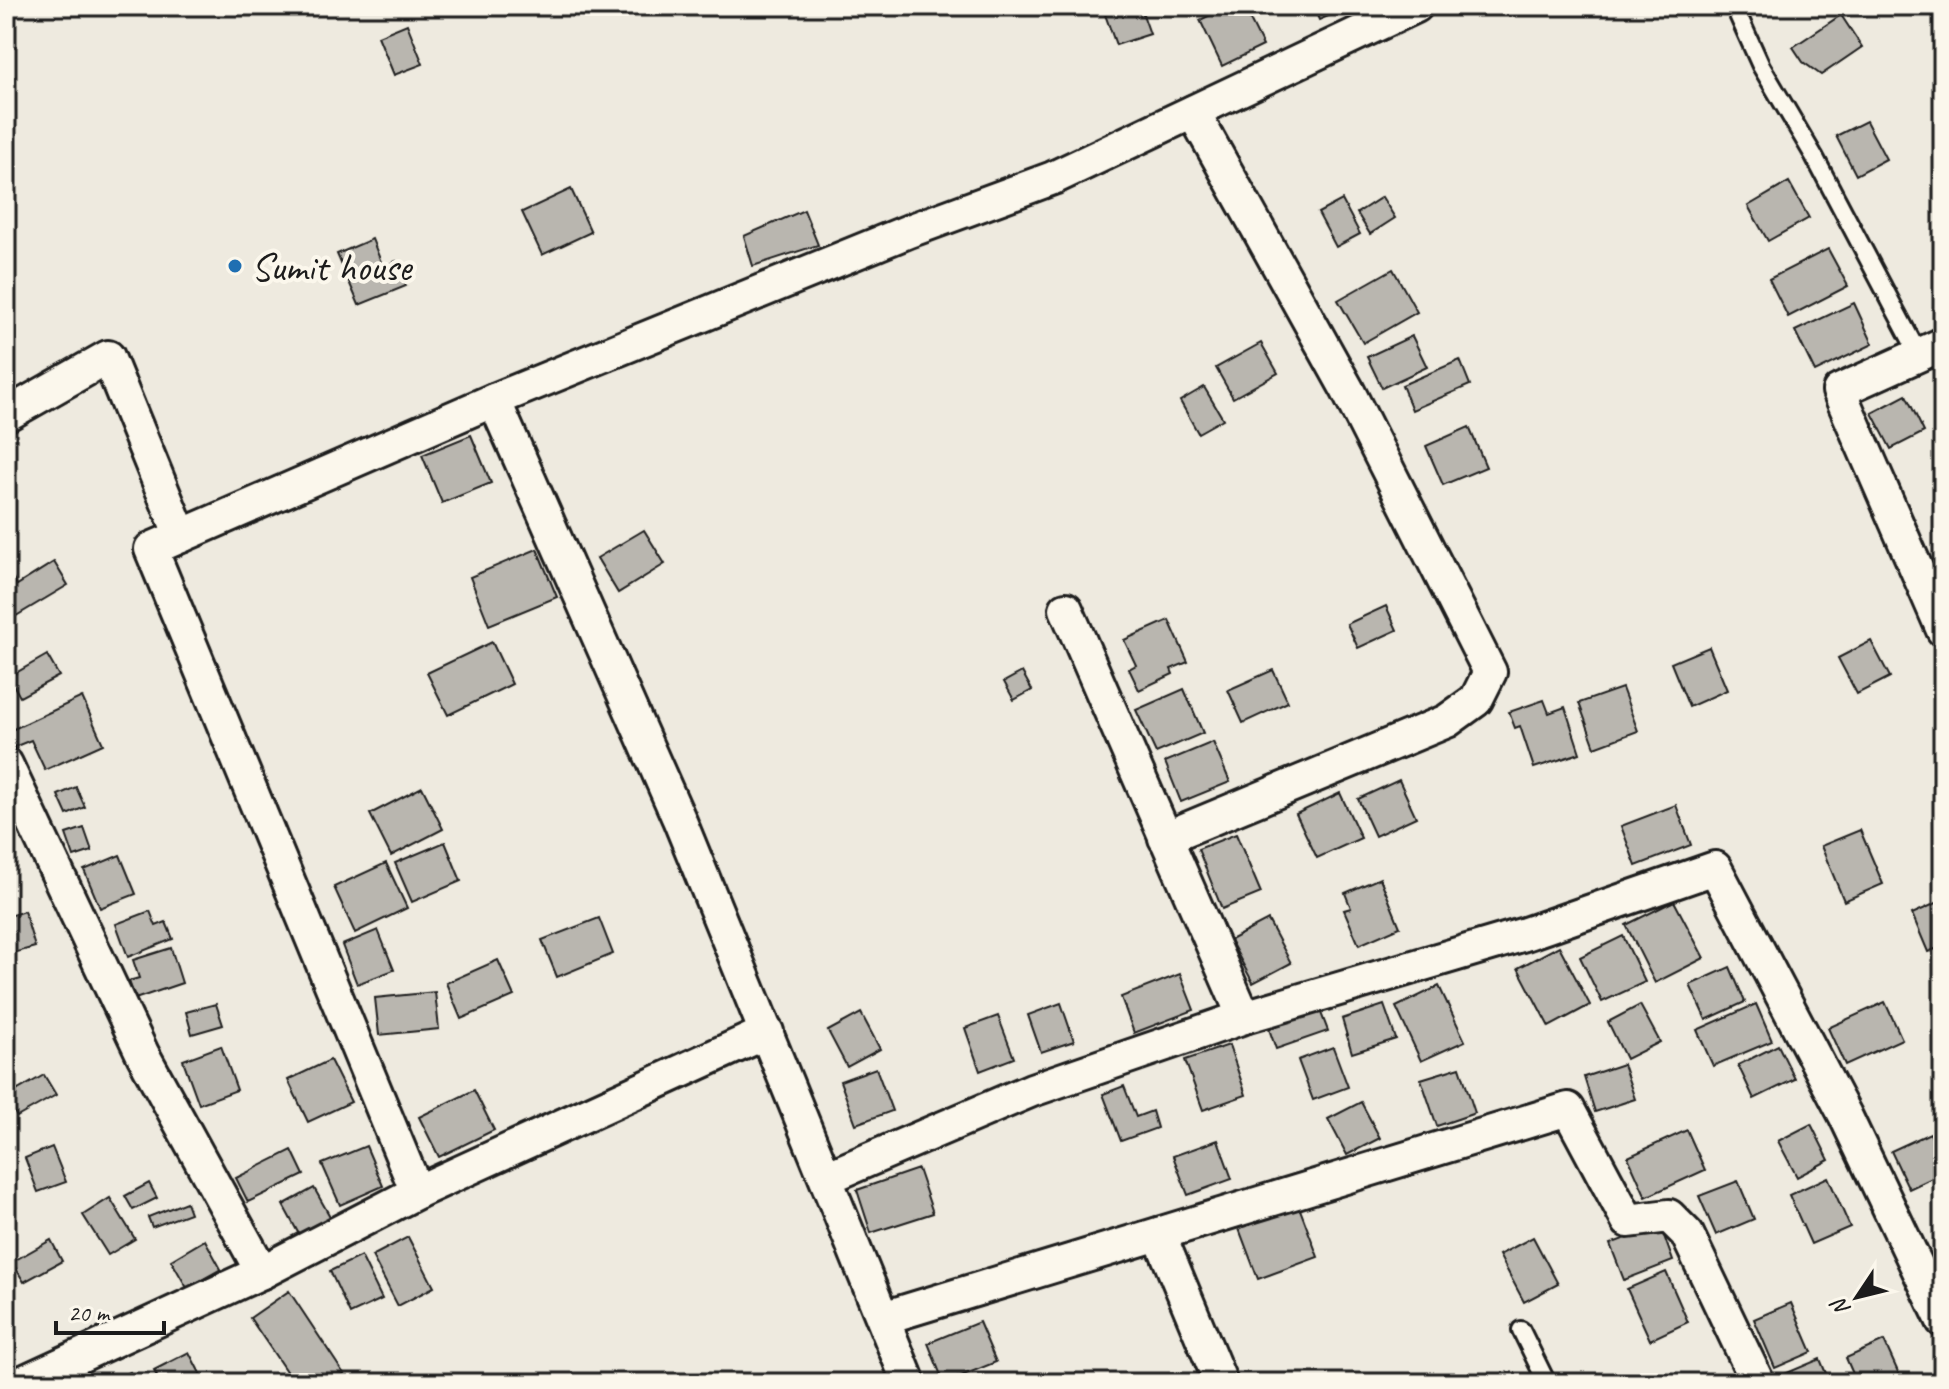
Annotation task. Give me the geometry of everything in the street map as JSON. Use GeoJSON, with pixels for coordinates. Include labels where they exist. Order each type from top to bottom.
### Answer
{"type":"FeatureCollection","features":[{"type":"Feature","properties":{"kind":"street"},"geometry":{"type":"LineString","coordinates":[[417,1192],[151,549],[494,400],[909,231],[1053,178],[1416,6]]}},
{"type":"Feature","properties":{"kind":"street"},"geometry":{"type":"LineString","coordinates":[[1165,838],[1447,721],[1476,700],[1490,672],[1347,389],[1193,112]]}},
{"type":"Feature","properties":{"kind":"street"},"geometry":{"type":"LineString","coordinates":[[1931,350],[1839,391],[1943,630]]}},
{"type":"Feature","properties":{"kind":"street"},"geometry":{"type":"LineString","coordinates":[[6,415],[108,357],[181,536]]}},
{"type":"Feature","properties":{"kind":"street"},"geometry":{"type":"LineString","coordinates":[[494,400],[673,805],[909,1383]]}},
{"type":"Feature","properties":{"kind":"street"},"geometry":{"type":"LineString","coordinates":[[1066,609],[1244,1017]]}},
{"type":"Feature","properties":{"kind":"street"},"geometry":{"type":"LineString","coordinates":[[6,764],[143,1055],[262,1272]]}},
{"type":"Feature","properties":{"kind":"street"},"geometry":{"type":"LineString","coordinates":[[826,1178],[1032,1090],[1244,1017],[1525,934],[1715,868],[1845,1115],[1943,1321]]}},
{"type":"Feature","properties":{"kind":"street"},"geometry":{"type":"LineString","coordinates":[[21,1383],[262,1272],[417,1192],[767,1032]]}},
{"type":"Feature","properties":{"kind":"street"},"geometry":{"type":"LineString","coordinates":[[883,1318],[1568,1109],[1628,1221],[1669,1216],[1687,1234],[1758,1383]]}},
{"type":"Feature","properties":{"kind":"street"},"geometry":{"type":"LineString","coordinates":[[1159,1234],[1221,1383]]}},
{"type":"Feature","properties":{"kind":"lane"},"geometry":{"type":"LineString","coordinates":[[1734,6],[1761,66],[1931,350]]}},
{"type":"Feature","properties":{"kind":"lane"},"geometry":{"type":"LineString","coordinates":[[1521,1330],[1547,1383]]}},
{"type":"Feature","properties":{"kind":"building"},"geometry":{"type":"Polygon","coordinates":[[[1102,6],[1140,6],[1150,34],[1116,45],[1102,6]]]}},
{"type":"Feature","properties":{"kind":"building"},"geometry":{"type":"Polygon","coordinates":[[[1229,6],[1243,6],[1263,46],[1222,66],[1200,20],[1229,6]]]}},
{"type":"Feature","properties":{"kind":"building"},"geometry":{"type":"Polygon","coordinates":[[[1313,6],[1352,6],[1319,20],[1313,6]]]}},
{"type":"Feature","properties":{"kind":"building"},"geometry":{"type":"Polygon","coordinates":[[[1841,15],[1862,47],[1821,75],[1803,62],[1793,47],[1841,15]]]}},
{"type":"Feature","properties":{"kind":"building"},"geometry":{"type":"Polygon","coordinates":[[[407,24],[423,64],[394,75],[378,36],[407,24]]]}},
{"type":"Feature","properties":{"kind":"building"},"geometry":{"type":"Polygon","coordinates":[[[1866,121],[1886,159],[1856,175],[1836,136],[1866,121]]]}},
{"type":"Feature","properties":{"kind":"building"},"geometry":{"type":"Polygon","coordinates":[[[1789,182],[1809,218],[1768,241],[1748,206],[1789,182]]]}},
{"type":"Feature","properties":{"kind":"building"},"geometry":{"type":"Polygon","coordinates":[[[571,189],[591,232],[542,255],[522,212],[571,189]]]}},
{"type":"Feature","properties":{"kind":"building"},"geometry":{"type":"Polygon","coordinates":[[[1382,197],[1395,218],[1370,234],[1357,213],[1382,197]]]}},
{"type":"Feature","properties":{"kind":"building"},"geometry":{"type":"Polygon","coordinates":[[[1342,200],[1360,234],[1336,247],[1318,213],[1342,200]]]}},
{"type":"Feature","properties":{"kind":"building"},"geometry":{"type":"Polygon","coordinates":[[[804,210],[818,245],[753,266],[744,236],[804,210]]]}},
{"type":"Feature","properties":{"kind":"building"},"geometry":{"type":"Polygon","coordinates":[[[372,239],[383,267],[396,261],[406,286],[359,305],[337,254],[372,239]]]}},
{"type":"Feature","properties":{"kind":"building"},"geometry":{"type":"Polygon","coordinates":[[[1828,249],[1848,286],[1788,317],[1769,279],[1828,249]]]}},
{"type":"Feature","properties":{"kind":"building"},"geometry":{"type":"Polygon","coordinates":[[[1393,269],[1417,312],[1363,343],[1338,300],[1393,269]]]}},
{"type":"Feature","properties":{"kind":"building"},"geometry":{"type":"Polygon","coordinates":[[[1854,303],[1873,344],[1815,372],[1795,331],[1854,303]]]}},
{"type":"Feature","properties":{"kind":"building"},"geometry":{"type":"Polygon","coordinates":[[[1412,336],[1427,367],[1382,388],[1367,357],[1412,336]]]}},
{"type":"Feature","properties":{"kind":"building"},"geometry":{"type":"Polygon","coordinates":[[[1261,343],[1278,373],[1233,398],[1216,368],[1261,343]]]}},
{"type":"Feature","properties":{"kind":"building"},"geometry":{"type":"Polygon","coordinates":[[[1460,360],[1470,385],[1412,410],[1402,385],[1460,360]]]}},
{"type":"Feature","properties":{"kind":"building"},"geometry":{"type":"Polygon","coordinates":[[[1204,387],[1223,419],[1198,433],[1180,401],[1204,387]]]}},
{"type":"Feature","properties":{"kind":"building"},"geometry":{"type":"Polygon","coordinates":[[[1906,395],[1924,432],[1891,449],[1872,413],[1906,395]]]}},
{"type":"Feature","properties":{"kind":"building"},"geometry":{"type":"Polygon","coordinates":[[[1469,427],[1486,467],[1443,485],[1426,446],[1469,427]]]}},
{"type":"Feature","properties":{"kind":"building"},"geometry":{"type":"Polygon","coordinates":[[[471,435],[491,483],[442,503],[422,455],[471,435]]]}},
{"type":"Feature","properties":{"kind":"building"},"geometry":{"type":"Polygon","coordinates":[[[644,530],[665,564],[618,593],[597,558],[644,530]]]}},
{"type":"Feature","properties":{"kind":"building"},"geometry":{"type":"Polygon","coordinates":[[[537,549],[557,597],[489,625],[470,577],[537,549]]]}},
{"type":"Feature","properties":{"kind":"building"},"geometry":{"type":"Polygon","coordinates":[[[54,562],[68,585],[6,622],[6,567],[17,585],[54,562]]]}},
{"type":"Feature","properties":{"kind":"building"},"geometry":{"type":"Polygon","coordinates":[[[1386,606],[1397,630],[1358,648],[1347,624],[1386,606]]]}},
{"type":"Feature","properties":{"kind":"building"},"geometry":{"type":"Polygon","coordinates":[[[1169,620],[1188,662],[1171,669],[1173,674],[1139,690],[1129,669],[1136,665],[1124,640],[1169,620]]]}},
{"type":"Feature","properties":{"kind":"building"},"geometry":{"type":"Polygon","coordinates":[[[1871,641],[1890,677],[1857,694],[1838,658],[1871,641]]]}},
{"type":"Feature","properties":{"kind":"building"},"geometry":{"type":"Polygon","coordinates":[[[492,642],[512,684],[448,715],[427,673],[492,642]]]}},
{"type":"Feature","properties":{"kind":"building"},"geometry":{"type":"Polygon","coordinates":[[[1709,647],[1727,690],[1689,707],[1671,663],[1709,647]]]}},
{"type":"Feature","properties":{"kind":"building"},"geometry":{"type":"Polygon","coordinates":[[[47,655],[59,676],[20,697],[9,677],[47,655]]]}},
{"type":"Feature","properties":{"kind":"building"},"geometry":{"type":"Polygon","coordinates":[[[1273,670],[1288,702],[1243,723],[1228,690],[1273,670]]]}},
{"type":"Feature","properties":{"kind":"building"},"geometry":{"type":"Polygon","coordinates":[[[1022,672],[1032,690],[1014,700],[1004,682],[1022,672]]]}},
{"type":"Feature","properties":{"kind":"building"},"geometry":{"type":"Polygon","coordinates":[[[1622,688],[1638,731],[1595,747],[1579,703],[1622,688]]]}},
{"type":"Feature","properties":{"kind":"building"},"geometry":{"type":"Polygon","coordinates":[[[1184,689],[1203,733],[1156,753],[1136,710],[1184,689]]]}},
{"type":"Feature","properties":{"kind":"building"},"geometry":{"type":"Polygon","coordinates":[[[82,697],[103,744],[45,770],[31,740],[14,747],[7,732],[82,697]]]}},
{"type":"Feature","properties":{"kind":"building"},"geometry":{"type":"Polygon","coordinates":[[[1544,700],[1549,713],[1565,707],[1580,753],[1534,768],[1520,726],[1515,728],[1509,712],[1544,700]]]}},
{"type":"Feature","properties":{"kind":"building"},"geometry":{"type":"Polygon","coordinates":[[[1213,742],[1230,782],[1181,802],[1165,762],[1213,742]]]}},
{"type":"Feature","properties":{"kind":"building"},"geometry":{"type":"Polygon","coordinates":[[[1399,780],[1416,817],[1375,836],[1358,799],[1399,780]]]}},
{"type":"Feature","properties":{"kind":"building"},"geometry":{"type":"Polygon","coordinates":[[[76,787],[85,807],[67,815],[58,795],[76,787]]]}},
{"type":"Feature","properties":{"kind":"building"},"geometry":{"type":"Polygon","coordinates":[[[422,787],[443,829],[391,856],[370,814],[422,787]]]}},
{"type":"Feature","properties":{"kind":"building"},"geometry":{"type":"Polygon","coordinates":[[[1340,793],[1361,838],[1317,858],[1296,814],[1340,793]]]}},
{"type":"Feature","properties":{"kind":"building"},"geometry":{"type":"Polygon","coordinates":[[[1676,805],[1691,845],[1636,866],[1621,826],[1676,805]]]}},
{"type":"Feature","properties":{"kind":"building"},"geometry":{"type":"Polygon","coordinates":[[[84,828],[92,851],[74,857],[66,834],[84,828]]]}},
{"type":"Feature","properties":{"kind":"building"},"geometry":{"type":"Polygon","coordinates":[[[1860,830],[1883,884],[1844,901],[1821,846],[1860,830]]]}},
{"type":"Feature","properties":{"kind":"building"},"geometry":{"type":"Polygon","coordinates":[[[1236,834],[1261,893],[1222,909],[1198,849],[1236,834]]]}},
{"type":"Feature","properties":{"kind":"building"},"geometry":{"type":"Polygon","coordinates":[[[445,842],[461,881],[412,902],[395,863],[445,842]]]}},
{"type":"Feature","properties":{"kind":"building"},"geometry":{"type":"Polygon","coordinates":[[[120,855],[136,894],[100,908],[84,870],[120,855]]]}},
{"type":"Feature","properties":{"kind":"building"},"geometry":{"type":"Polygon","coordinates":[[[386,863],[407,908],[355,933],[334,887],[386,863]]]}},
{"type":"Feature","properties":{"kind":"building"},"geometry":{"type":"Polygon","coordinates":[[[1380,878],[1400,927],[1359,945],[1344,910],[1351,908],[1345,893],[1380,878]]]}},
{"type":"Feature","properties":{"kind":"building"},"geometry":{"type":"Polygon","coordinates":[[[1943,900],[1943,946],[1928,952],[1912,914],[1943,900]]]}},
{"type":"Feature","properties":{"kind":"building"},"geometry":{"type":"Polygon","coordinates":[[[1674,901],[1704,958],[1655,983],[1626,925],[1674,901]]]}},
{"type":"Feature","properties":{"kind":"building"},"geometry":{"type":"Polygon","coordinates":[[[24,911],[35,947],[6,955],[6,917],[24,911]]]}},
{"type":"Feature","properties":{"kind":"building"},"geometry":{"type":"Polygon","coordinates":[[[150,911],[156,926],[166,922],[173,939],[128,957],[116,924],[150,911]]]}},
{"type":"Feature","properties":{"kind":"building"},"geometry":{"type":"Polygon","coordinates":[[[599,918],[613,954],[557,977],[542,940],[599,918]]]}},
{"type":"Feature","properties":{"kind":"building"},"geometry":{"type":"Polygon","coordinates":[[[1268,920],[1291,963],[1253,983],[1230,940],[1268,920]]]}},
{"type":"Feature","properties":{"kind":"building"},"geometry":{"type":"Polygon","coordinates":[[[378,930],[394,970],[357,984],[342,945],[378,930]]]}},
{"type":"Feature","properties":{"kind":"building"},"geometry":{"type":"Polygon","coordinates":[[[1623,936],[1645,982],[1602,1002],[1580,957],[1623,936]]]}},
{"type":"Feature","properties":{"kind":"building"},"geometry":{"type":"Polygon","coordinates":[[[1559,946],[1590,1005],[1549,1027],[1518,968],[1559,946]]]}},
{"type":"Feature","properties":{"kind":"building"},"geometry":{"type":"Polygon","coordinates":[[[171,948],[182,983],[135,999],[129,981],[139,978],[133,960],[171,948]]]}},
{"type":"Feature","properties":{"kind":"building"},"geometry":{"type":"Polygon","coordinates":[[[498,960],[514,996],[461,1019],[446,983],[498,960]]]}},
{"type":"Feature","properties":{"kind":"building"},"geometry":{"type":"Polygon","coordinates":[[[1730,967],[1745,1002],[1706,1020],[1690,985],[1730,967]]]}},
{"type":"Feature","properties":{"kind":"building"},"geometry":{"type":"Polygon","coordinates":[[[1180,974],[1194,1010],[1134,1033],[1121,997],[1180,974]]]}},
{"type":"Feature","properties":{"kind":"building"},"geometry":{"type":"Polygon","coordinates":[[[1439,986],[1465,1041],[1421,1061],[1396,1007],[1439,986]]]}},
{"type":"Feature","properties":{"kind":"building"},"geometry":{"type":"Polygon","coordinates":[[[435,992],[439,1029],[379,1035],[375,998],[435,992]]]}},
{"type":"Feature","properties":{"kind":"building"},"geometry":{"type":"Polygon","coordinates":[[[1885,1002],[1902,1039],[1845,1065],[1828,1028],[1885,1002]]]}},
{"type":"Feature","properties":{"kind":"building"},"geometry":{"type":"Polygon","coordinates":[[[1061,1003],[1074,1041],[1041,1052],[1028,1015],[1061,1003]]]}},
{"type":"Feature","properties":{"kind":"building"},"geometry":{"type":"Polygon","coordinates":[[[216,1004],[223,1025],[192,1034],[186,1012],[216,1004]]]}},
{"type":"Feature","properties":{"kind":"building"},"geometry":{"type":"Polygon","coordinates":[[[1756,1004],[1772,1041],[1713,1066],[1697,1030],[1756,1004]]]}},
{"type":"Feature","properties":{"kind":"building"},"geometry":{"type":"Polygon","coordinates":[[[1318,1005],[1328,1031],[1276,1049],[1267,1023],[1318,1005]]]}},
{"type":"Feature","properties":{"kind":"building"},"geometry":{"type":"Polygon","coordinates":[[[1384,1005],[1396,1039],[1352,1053],[1342,1019],[1384,1005]]]}},
{"type":"Feature","properties":{"kind":"building"},"geometry":{"type":"Polygon","coordinates":[[[1640,1005],[1660,1042],[1626,1059],[1608,1022],[1640,1005]]]}},
{"type":"Feature","properties":{"kind":"building"},"geometry":{"type":"Polygon","coordinates":[[[861,1013],[880,1049],[847,1067],[828,1031],[861,1013]]]}},
{"type":"Feature","properties":{"kind":"building"},"geometry":{"type":"Polygon","coordinates":[[[998,1016],[1014,1058],[980,1071],[965,1028],[998,1016]]]}},
{"type":"Feature","properties":{"kind":"building"},"geometry":{"type":"Polygon","coordinates":[[[1229,1045],[1246,1095],[1203,1110],[1185,1060],[1229,1045]]]}},
{"type":"Feature","properties":{"kind":"building"},"geometry":{"type":"Polygon","coordinates":[[[1778,1045],[1795,1079],[1754,1099],[1738,1065],[1778,1045]]]}},
{"type":"Feature","properties":{"kind":"building"},"geometry":{"type":"Polygon","coordinates":[[[221,1046],[237,1090],[199,1104],[183,1060],[221,1046]]]}},
{"type":"Feature","properties":{"kind":"building"},"geometry":{"type":"Polygon","coordinates":[[[1333,1047],[1348,1087],[1313,1100],[1298,1060],[1333,1047]]]}},
{"type":"Feature","properties":{"kind":"building"},"geometry":{"type":"Polygon","coordinates":[[[330,1060],[351,1102],[308,1122],[288,1080],[330,1060]]]}},
{"type":"Feature","properties":{"kind":"building"},"geometry":{"type":"Polygon","coordinates":[[[1623,1064],[1635,1099],[1595,1112],[1584,1077],[1623,1064]]]}},
{"type":"Feature","properties":{"kind":"building"},"geometry":{"type":"Polygon","coordinates":[[[1460,1067],[1475,1113],[1437,1126],[1421,1079],[1460,1067]]]}},
{"type":"Feature","properties":{"kind":"building"},"geometry":{"type":"Polygon","coordinates":[[[876,1068],[892,1111],[856,1124],[840,1081],[876,1068]]]}},
{"type":"Feature","properties":{"kind":"building"},"geometry":{"type":"Polygon","coordinates":[[[44,1075],[56,1095],[17,1117],[6,1097],[44,1075]]]}},
{"type":"Feature","properties":{"kind":"building"},"geometry":{"type":"Polygon","coordinates":[[[1124,1086],[1136,1117],[1152,1111],[1157,1128],[1121,1141],[1103,1094],[1124,1086]]]}},
{"type":"Feature","properties":{"kind":"building"},"geometry":{"type":"Polygon","coordinates":[[[474,1090],[494,1130],[439,1157],[419,1117],[474,1090]]]}},
{"type":"Feature","properties":{"kind":"building"},"geometry":{"type":"Polygon","coordinates":[[[1361,1102],[1380,1138],[1347,1155],[1328,1119],[1361,1102]]]}},
{"type":"Feature","properties":{"kind":"building"},"geometry":{"type":"Polygon","coordinates":[[[1811,1124],[1829,1160],[1797,1177],[1778,1141],[1811,1124]]]}},
{"type":"Feature","properties":{"kind":"building"},"geometry":{"type":"Polygon","coordinates":[[[1687,1130],[1705,1170],[1646,1197],[1628,1157],[1687,1130]]]}},
{"type":"Feature","properties":{"kind":"building"},"geometry":{"type":"Polygon","coordinates":[[[1930,1133],[1943,1162],[1943,1173],[1909,1189],[1891,1151],[1930,1133]]]}},
{"type":"Feature","properties":{"kind":"building"},"geometry":{"type":"Polygon","coordinates":[[[1218,1140],[1232,1179],[1188,1195],[1173,1156],[1218,1140]]]}},
{"type":"Feature","properties":{"kind":"building"},"geometry":{"type":"Polygon","coordinates":[[[366,1146],[383,1186],[340,1205],[322,1164],[366,1146]]]}},
{"type":"Feature","properties":{"kind":"building"},"geometry":{"type":"Polygon","coordinates":[[[52,1147],[66,1182],[38,1192],[25,1158],[52,1147]]]}},
{"type":"Feature","properties":{"kind":"building"},"geometry":{"type":"Polygon","coordinates":[[[292,1150],[304,1175],[248,1202],[236,1178],[292,1150]]]}},
{"type":"Feature","properties":{"kind":"building"},"geometry":{"type":"Polygon","coordinates":[[[918,1169],[933,1213],[871,1233],[857,1190],[918,1169]]]}},
{"type":"Feature","properties":{"kind":"building"},"geometry":{"type":"Polygon","coordinates":[[[1828,1177],[1850,1227],[1811,1244],[1789,1195],[1828,1177]]]}},
{"type":"Feature","properties":{"kind":"building"},"geometry":{"type":"Polygon","coordinates":[[[1738,1181],[1754,1219],[1716,1235],[1699,1196],[1738,1181]]]}},
{"type":"Feature","properties":{"kind":"building"},"geometry":{"type":"Polygon","coordinates":[[[149,1183],[157,1198],[133,1210],[125,1196],[149,1183]]]}},
{"type":"Feature","properties":{"kind":"building"},"geometry":{"type":"Polygon","coordinates":[[[314,1188],[332,1220],[301,1238],[283,1205],[314,1188]]]}},
{"type":"Feature","properties":{"kind":"building"},"geometry":{"type":"Polygon","coordinates":[[[110,1198],[135,1239],[108,1255],[83,1215],[110,1198]]]}},
{"type":"Feature","properties":{"kind":"building"},"geometry":{"type":"Polygon","coordinates":[[[186,1202],[190,1213],[152,1227],[148,1217],[186,1202]]]}},
{"type":"Feature","properties":{"kind":"building"},"geometry":{"type":"Polygon","coordinates":[[[1298,1204],[1318,1257],[1258,1279],[1238,1226],[1298,1204]]]}},
{"type":"Feature","properties":{"kind":"building"},"geometry":{"type":"Polygon","coordinates":[[[1660,1225],[1673,1261],[1624,1280],[1610,1244],[1660,1225]]]}},
{"type":"Feature","properties":{"kind":"building"},"geometry":{"type":"Polygon","coordinates":[[[408,1237],[434,1287],[398,1306],[372,1256],[408,1237]]]}},
{"type":"Feature","properties":{"kind":"building"},"geometry":{"type":"Polygon","coordinates":[[[1533,1237],[1558,1284],[1524,1302],[1499,1255],[1533,1237]]]}},
{"type":"Feature","properties":{"kind":"building"},"geometry":{"type":"Polygon","coordinates":[[[51,1240],[62,1261],[24,1282],[12,1262],[51,1240]]]}},
{"type":"Feature","properties":{"kind":"building"},"geometry":{"type":"Polygon","coordinates":[[[205,1240],[221,1269],[187,1288],[171,1260],[205,1240]]]}},
{"type":"Feature","properties":{"kind":"building"},"geometry":{"type":"Polygon","coordinates":[[[361,1256],[382,1299],[350,1314],[330,1271],[361,1256]]]}},
{"type":"Feature","properties":{"kind":"building"},"geometry":{"type":"Polygon","coordinates":[[[1666,1272],[1688,1322],[1650,1340],[1627,1289],[1666,1272]]]}},
{"type":"Feature","properties":{"kind":"building"},"geometry":{"type":"Polygon","coordinates":[[[289,1291],[344,1374],[331,1383],[294,1383],[250,1318],[289,1291]]]}},
{"type":"Feature","properties":{"kind":"building"},"geometry":{"type":"Polygon","coordinates":[[[1791,1303],[1812,1352],[1775,1368],[1754,1319],[1791,1303]]]}},
{"type":"Feature","properties":{"kind":"building"},"geometry":{"type":"Polygon","coordinates":[[[979,1322],[996,1362],[944,1383],[928,1343],[979,1322]]]}},
{"type":"Feature","properties":{"kind":"building"},"geometry":{"type":"Polygon","coordinates":[[[1884,1341],[1903,1383],[1857,1383],[1846,1358],[1884,1341]]]}},
{"type":"Feature","properties":{"kind":"building"},"geometry":{"type":"Polygon","coordinates":[[[189,1352],[205,1383],[160,1383],[154,1370],[189,1352]]]}},
{"type":"Feature","properties":{"kind":"building"},"geometry":{"type":"Polygon","coordinates":[[[1820,1359],[1830,1383],[1777,1383],[1775,1378],[1820,1359]]]}},
{"type":"Feature","properties":{"kind":"building"},"geometry":{"type":"Polygon","coordinates":[[[130,1372],[136,1383],[106,1383],[130,1372]]]}},
{"type":"Feature","properties":{"kind":"place","name":"Sumit house"},"geometry":{"type":"Point","coordinates":[235,266]}}]}
